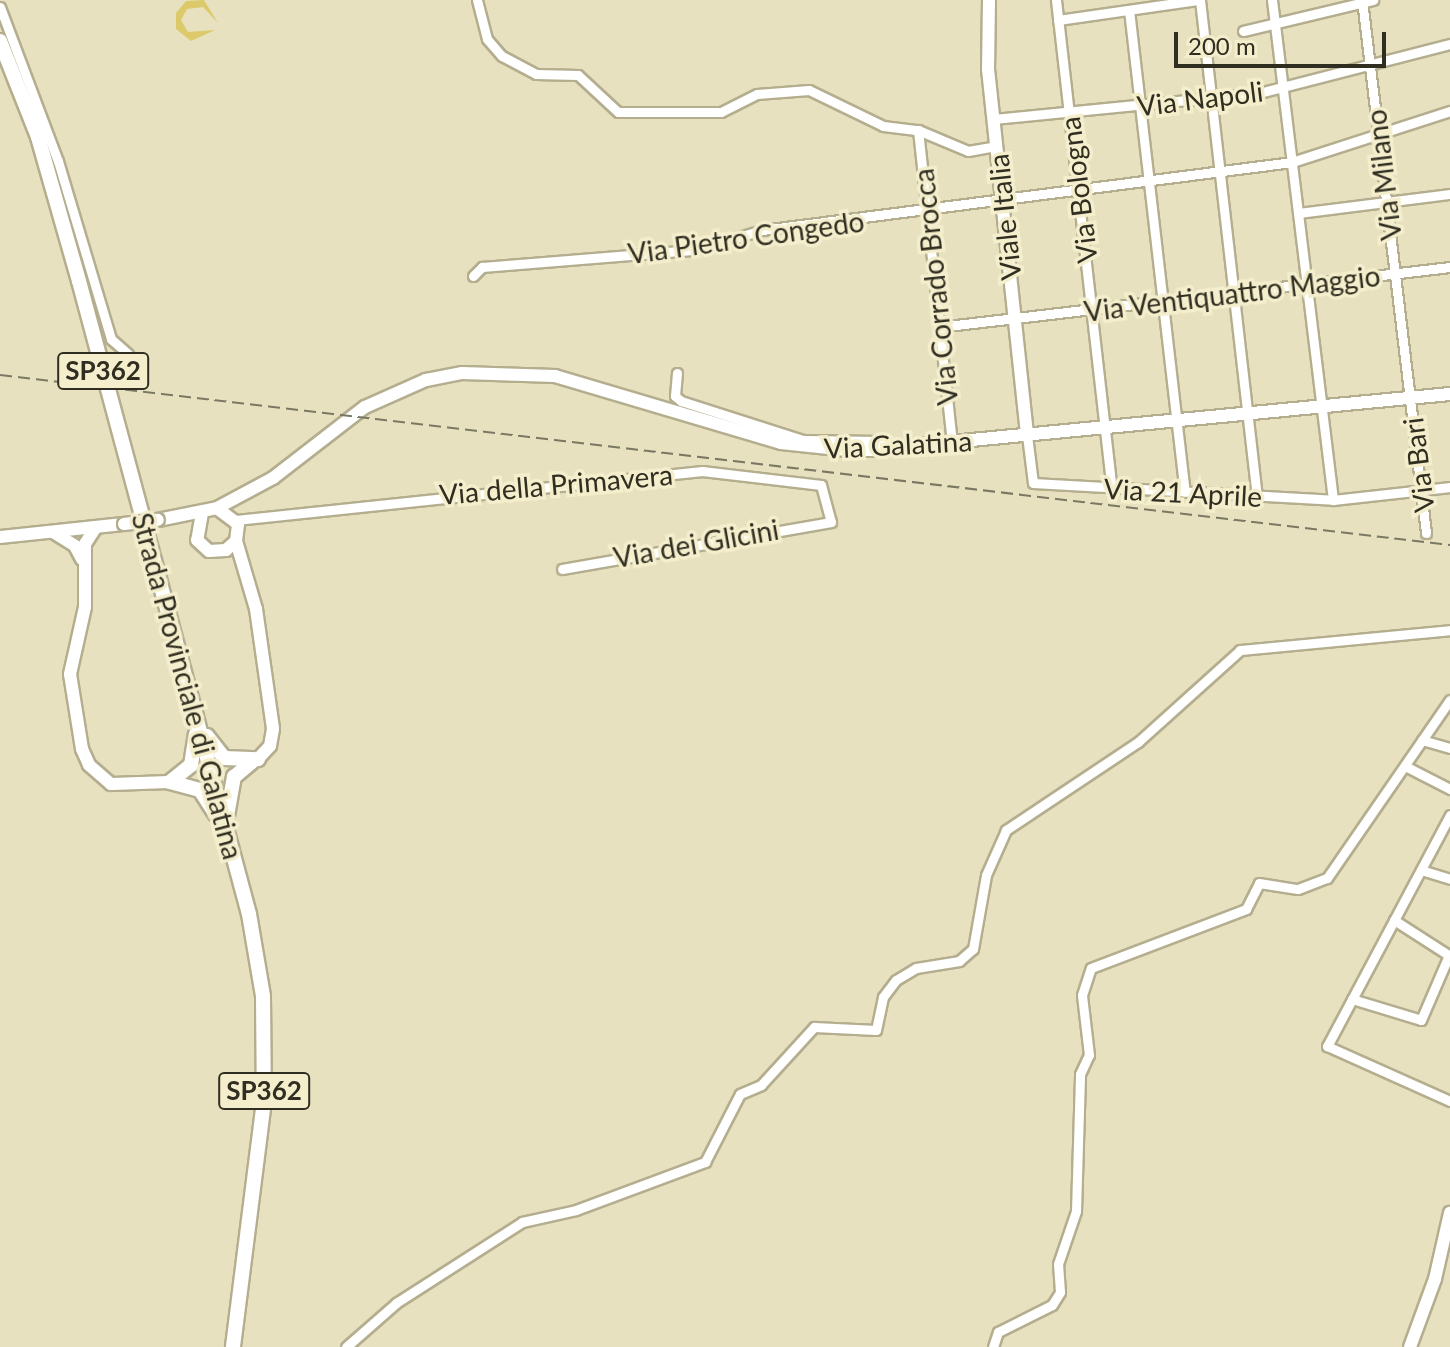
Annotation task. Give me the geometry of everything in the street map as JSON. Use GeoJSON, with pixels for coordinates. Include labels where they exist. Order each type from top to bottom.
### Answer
{"type":"FeatureCollection","features":[{"type":"Feature","properties":{"kind":"main road","name":"Strada Provinciale di Galatina"},"geometry":{"type":"LineString","coordinates":[[0,41],[20,72],[79,281],[228,836],[263,996],[265,1065],[233,1347]]}},
{"type":"Feature","properties":{"kind":"main road"},"geometry":{"type":"LineString","coordinates":[[193,705],[211,745],[224,758],[258,759]]}},
{"type":"Feature","properties":{"kind":"main road"},"geometry":{"type":"LineString","coordinates":[[193,705],[195,756],[170,782],[200,790],[228,836]]}},
{"type":"Feature","properties":{"kind":"main road"},"geometry":{"type":"LineString","coordinates":[[228,836],[228,791],[234,777],[258,759]]}},
{"type":"Feature","properties":{"kind":"street"},"geometry":{"type":"LineString","coordinates":[[477,0],[487,39],[502,56],[536,74],[578,75],[618,112],[721,112],[757,94],[809,90],[883,126],[918,130],[968,151],[996,146]]}},
{"type":"Feature","properties":{"kind":"street","name":"Viale Italia"},"geometry":{"type":"LineString","coordinates":[[989,0],[985,33],[1027,435]]}},
{"type":"Feature","properties":{"kind":"street","name":"Via Bologna"},"geometry":{"type":"LineString","coordinates":[[1056,0],[1112,488]]}},
{"type":"Feature","properties":{"kind":"street"},"geometry":{"type":"LineString","coordinates":[[1058,20],[1198,0],[1257,497]]}},
{"type":"Feature","properties":{"kind":"street"},"geometry":{"type":"LineString","coordinates":[[1272,0],[1333,500]]}},
{"type":"Feature","properties":{"kind":"street"},"geometry":{"type":"LineString","coordinates":[[1243,31],[1366,1]]}},
{"type":"Feature","properties":{"kind":"street","name":"Via Milano"},"geometry":{"type":"LineString","coordinates":[[1366,1],[1370,64],[1409,398]]}},
{"type":"Feature","properties":{"kind":"street"},"geometry":{"type":"LineString","coordinates":[[0,7],[111,339],[128,354]]}},
{"type":"Feature","properties":{"kind":"street"},"geometry":{"type":"LineString","coordinates":[[1129,10],[1185,492]]}},
{"type":"Feature","properties":{"kind":"street","name":"Via Napoli"},"geometry":{"type":"LineString","coordinates":[[993,119],[1211,100],[1283,88],[1450,44]]}},
{"type":"Feature","properties":{"kind":"street","name":"Via Pietro Congedo"},"geometry":{"type":"LineString","coordinates":[[473,276],[482,267],[695,250],[762,230],[1292,162],[1450,111]]}},
{"type":"Feature","properties":{"kind":"street","name":"Via Corrado Brocca"},"geometry":{"type":"LineString","coordinates":[[918,130],[952,444]]}},
{"type":"Feature","properties":{"kind":"street"},"geometry":{"type":"LineString","coordinates":[[1299,213],[1450,194]]}},
{"type":"Feature","properties":{"kind":"street","name":"Via Ventiquattro Maggio"},"geometry":{"type":"LineString","coordinates":[[939,327],[1450,267]]}},
{"type":"Feature","properties":{"kind":"street","name":"Via Galatina"},"geometry":{"type":"LineString","coordinates":[[217,508],[245,494],[365,407],[426,380],[494,370],[555,376],[781,443],[894,448],[1450,394]]}},
{"type":"Feature","properties":{"kind":"street"},"geometry":{"type":"LineString","coordinates":[[677,373],[675,396],[681,401],[785,436],[880,441],[894,448]]}},
{"type":"Feature","properties":{"kind":"street","name":"Via Bari"},"geometry":{"type":"LineString","coordinates":[[1409,398],[1426,533]]}},
{"type":"Feature","properties":{"kind":"street","name":"Via 21 Aprile"},"geometry":{"type":"LineString","coordinates":[[1027,435],[1033,483],[1333,500],[1450,487]]}},
{"type":"Feature","properties":{"kind":"street","name":"Via della Primavera"},"geometry":{"type":"LineString","coordinates":[[217,508],[234,517],[254,519],[273,511],[702,471],[821,485],[831,522]]}},
{"type":"Feature","properties":{"kind":"street","name":"Via Galatina"},"geometry":{"type":"LineString","coordinates":[[234,517],[245,494]]}},
{"type":"Feature","properties":{"kind":"street"},"geometry":{"type":"LineString","coordinates":[[0,537],[158,520],[217,508]]}},
{"type":"Feature","properties":{"kind":"street"},"geometry":{"type":"LineString","coordinates":[[195,536],[202,513]]}},
{"type":"Feature","properties":{"kind":"street"},"geometry":{"type":"LineString","coordinates":[[234,517],[238,566],[256,609],[273,729],[270,746],[258,759]]}},
{"type":"Feature","properties":{"kind":"street"},"geometry":{"type":"LineString","coordinates":[[217,552],[237,539],[254,519]]}},
{"type":"Feature","properties":{"kind":"street"},"geometry":{"type":"LineString","coordinates":[[158,520],[195,536],[238,566]]}},
{"type":"Feature","properties":{"kind":"street","name":"Via dei Glicini"},"geometry":{"type":"LineString","coordinates":[[562,569],[831,522]]}},
{"type":"Feature","properties":{"kind":"street"},"geometry":{"type":"LineString","coordinates":[[80,545],[96,527]]}},
{"type":"Feature","properties":{"kind":"street"},"geometry":{"type":"LineString","coordinates":[[77,530],[83,562],[85,607],[70,674],[82,749],[89,765],[111,784],[170,782]]}},
{"type":"Feature","properties":{"kind":"street"},"geometry":{"type":"LineString","coordinates":[[53,532],[80,545]]}},
{"type":"Feature","properties":{"kind":"street"},"geometry":{"type":"LineString","coordinates":[[346,1347],[396,1303],[522,1222],[576,1210],[705,1162],[740,1094],[771,1076],[814,1027],[876,1030],[883,997],[896,980],[916,968],[959,961],[973,949],[986,875],[1006,830],[1138,742],[1240,650],[1450,630]]}},
{"type":"Feature","properties":{"kind":"street"},"geometry":{"type":"LineString","coordinates":[[993,1347],[998,1332],[1052,1305],[1060,1292],[1058,1264],[1076,1211],[1080,1074],[1089,1055],[1082,985],[1091,968],[1246,909],[1259,883],[1298,889],[1327,878],[1422,740],[1445,716],[1450,700]]}},
{"type":"Feature","properties":{"kind":"street"},"geometry":{"type":"LineString","coordinates":[[1422,740],[1450,748]]}},
{"type":"Feature","properties":{"kind":"street"},"geometry":{"type":"LineString","coordinates":[[1405,766],[1450,789]]}},
{"type":"Feature","properties":{"kind":"street"},"geometry":{"type":"LineString","coordinates":[[1450,815],[1327,1046],[1450,1101]]}},
{"type":"Feature","properties":{"kind":"street"},"geometry":{"type":"LineString","coordinates":[[1421,870],[1450,879]]}},
{"type":"Feature","properties":{"kind":"street"},"geometry":{"type":"LineString","coordinates":[[1352,999],[1421,1020],[1449,955],[1394,920]]}},
{"type":"Feature","properties":{"kind":"street"},"geometry":{"type":"LineString","coordinates":[[1410,1347],[1439,1266],[1450,1213]]}},
{"type":"Feature","properties":{"kind":"shaded area"},"geometry":{"type":"Polygon","coordinates":[[[204,0],[218,23],[203,7],[187,9],[181,20],[188,32],[215,30],[191,41],[176,29],[176,13],[186,1],[204,0]]]}},
{"type":"Feature","properties":{"kind":"railway"},"geometry":{"type":"LineString","coordinates":[[0,375],[1450,545]]}}]}
